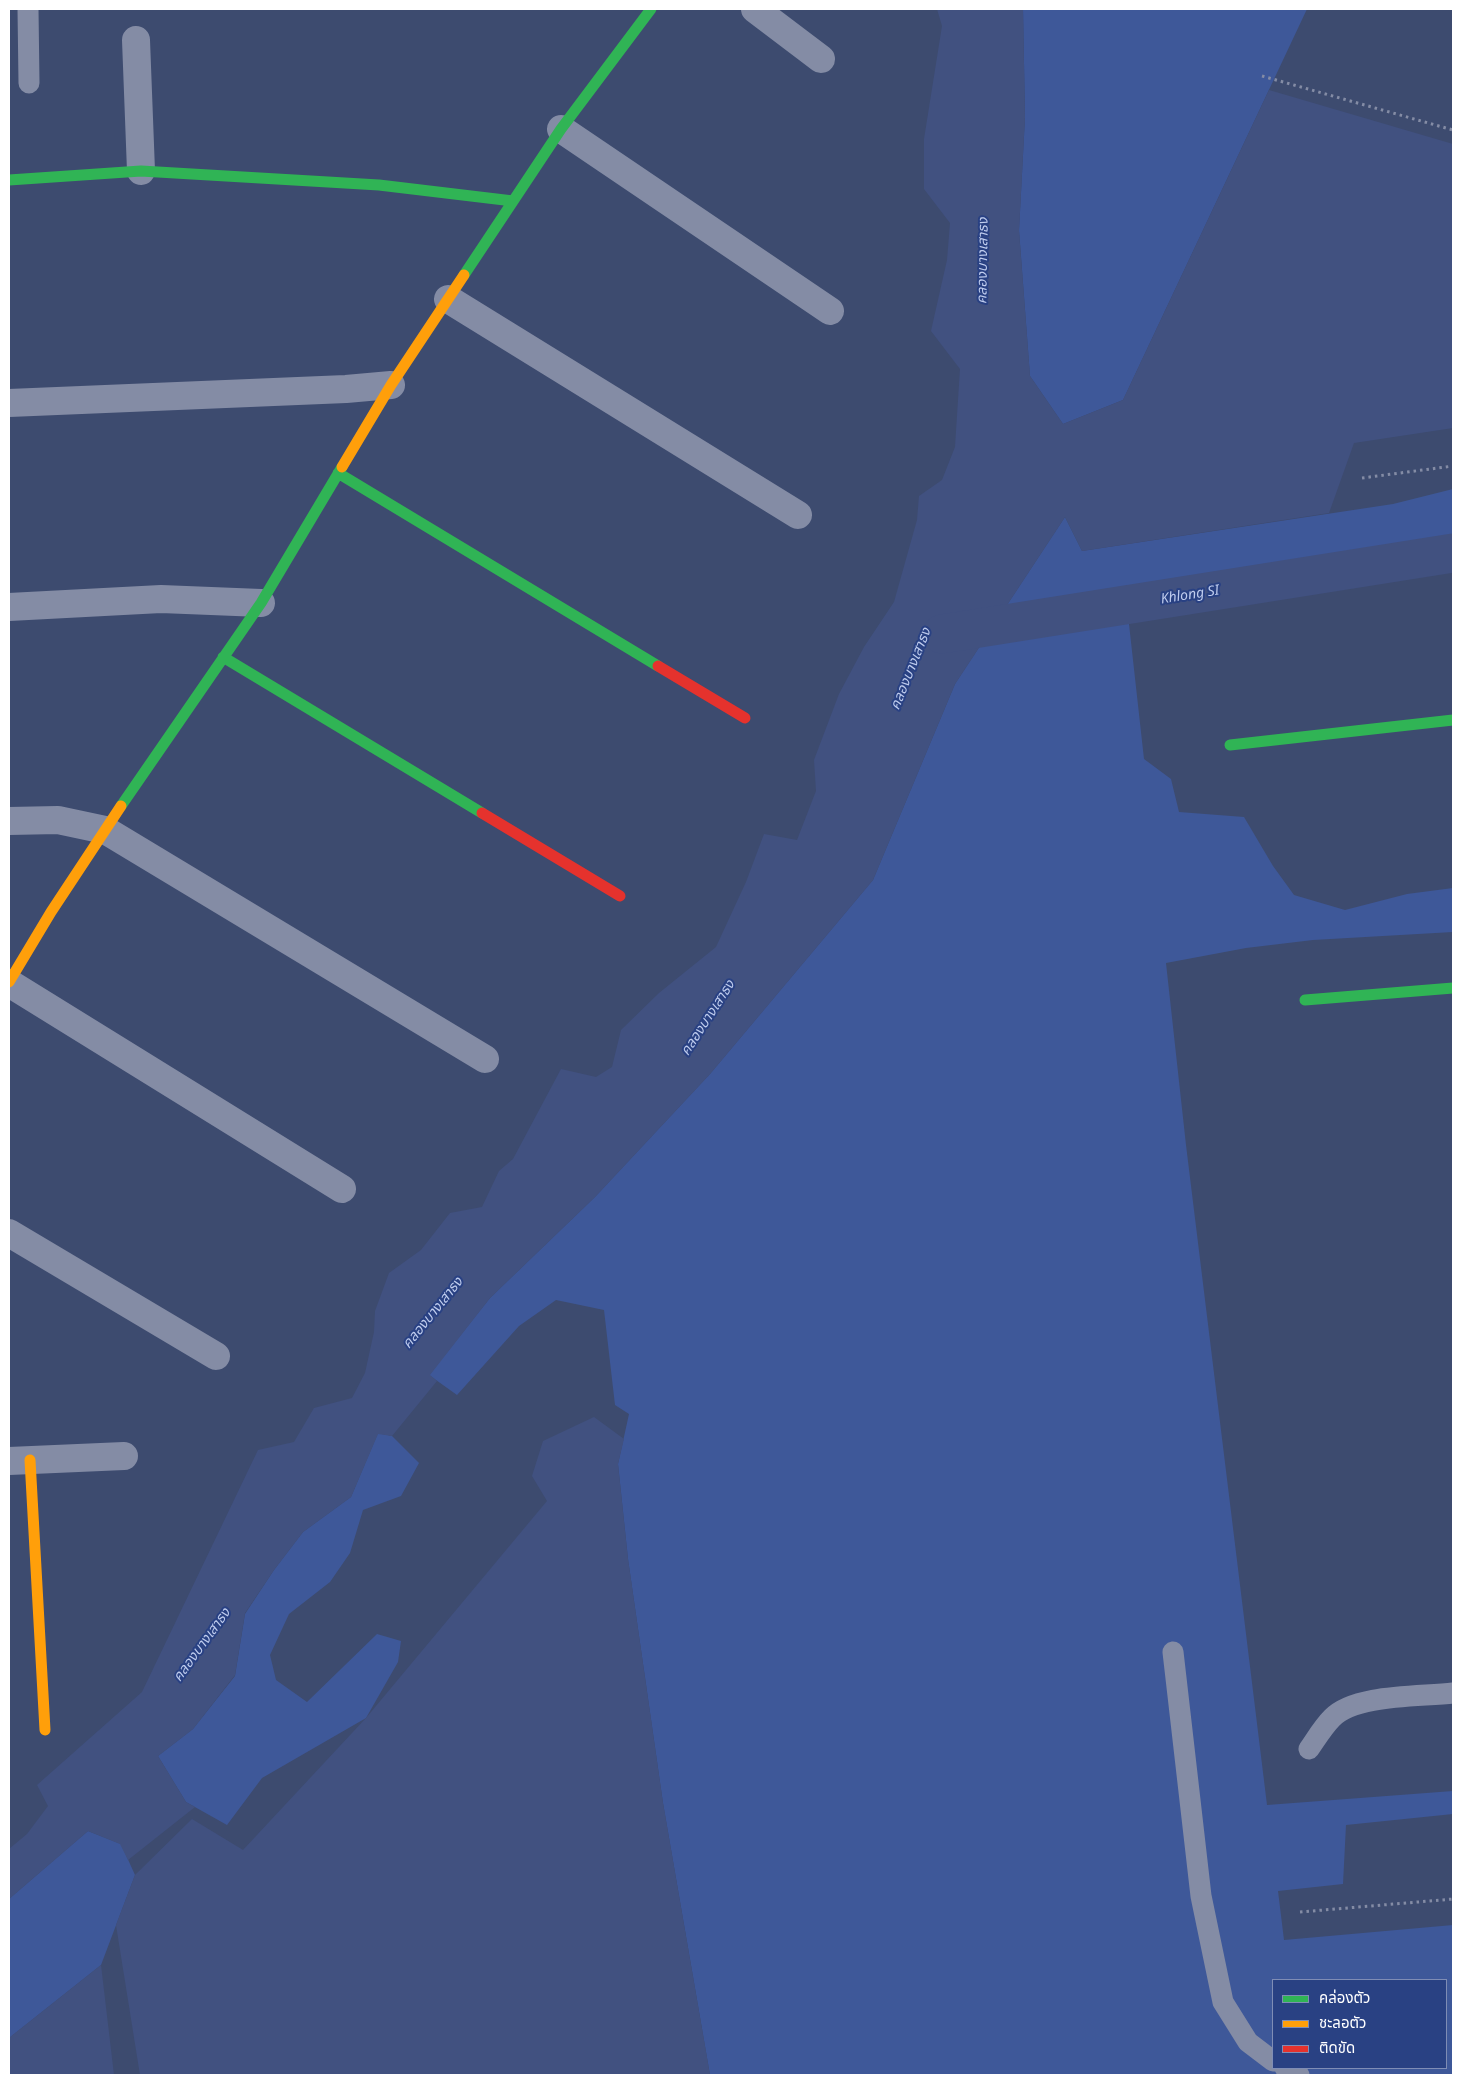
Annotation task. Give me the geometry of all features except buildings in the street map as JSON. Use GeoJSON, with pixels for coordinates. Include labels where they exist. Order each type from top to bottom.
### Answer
{"type":"FeatureCollection","features":[{"type":"Feature","properties":{"kind":"street"},"geometry":{"type":"LineString","coordinates":[[342,1189],[9,982],[50,912],[261,602],[391,385],[448,298],[561,129],[651,9]]}},
{"type":"Feature","properties":{"kind":"street"},"geometry":{"type":"LineString","coordinates":[[755,9],[821,60]]}},
{"type":"Feature","properties":{"kind":"street"},"geometry":{"type":"LineString","coordinates":[[136,40],[141,171]]}},
{"type":"Feature","properties":{"kind":"street"},"geometry":{"type":"LineString","coordinates":[[561,129],[830,311]]}},
{"type":"Feature","properties":{"kind":"street"},"geometry":{"type":"LineString","coordinates":[[9,180],[141,171],[379,185],[513,201]]}},
{"type":"Feature","properties":{"kind":"street"},"geometry":{"type":"LineString","coordinates":[[448,298],[798,515]]}},
{"type":"Feature","properties":{"kind":"street"},"geometry":{"type":"LineString","coordinates":[[9,403],[346,389],[391,385]]}},
{"type":"Feature","properties":{"kind":"street"},"geometry":{"type":"LineString","coordinates":[[338,473],[745,718]]}},
{"type":"Feature","properties":{"kind":"street"},"geometry":{"type":"LineString","coordinates":[[9,607],[161,598],[261,602]]}},
{"type":"Feature","properties":{"kind":"street"},"geometry":{"type":"LineString","coordinates":[[223,657],[620,896]]}},
{"type":"Feature","properties":{"kind":"street"},"geometry":{"type":"LineString","coordinates":[[1230,745],[1453,720]]}},
{"type":"Feature","properties":{"kind":"street"},"geometry":{"type":"LineString","coordinates":[[9,822],[58,820],[105,830],[486,1059]]}},
{"type":"Feature","properties":{"kind":"street"},"geometry":{"type":"LineString","coordinates":[[1305,1000],[1453,988]]}},
{"type":"Feature","properties":{"kind":"street"},"geometry":{"type":"LineString","coordinates":[[9,1233],[216,1356]]}},
{"type":"Feature","properties":{"kind":"street"},"geometry":{"type":"LineString","coordinates":[[45,1730],[20,1460],[124,1456]]}},
{"type":"Feature","properties":{"kind":"lane"},"geometry":{"type":"LineString","coordinates":[[28,9],[29,83]]}},
{"type":"Feature","properties":{"kind":"lane"},"geometry":{"type":"LineString","coordinates":[[1173,1652],[1201,1896],[1223,2002],[1248,2042],[1272,2060]]}},
{"type":"Feature","properties":{"kind":"lane"},"geometry":{"type":"LineString","coordinates":[[1309,1749],[1332,1718],[1344,1709],[1361,1702],[1453,1693]]}},
{"type":"Feature","properties":{"kind":"lane"},"geometry":{"type":"LineString","coordinates":[[1287,2069],[1299,2075]]}},
{"type":"Feature","properties":{"kind":"path"},"geometry":{"type":"LineString","coordinates":[[1262,76],[1453,130]]}},
{"type":"Feature","properties":{"kind":"path"},"geometry":{"type":"LineString","coordinates":[[1362,478],[1453,466]]}},
{"type":"Feature","properties":{"kind":"path"},"geometry":{"type":"LineString","coordinates":[[1300,1912],[1453,1898]]}},
{"type":"Feature","properties":{"kind":"shaded area"},"geometry":{"type":"Polygon","coordinates":[[[1023,9],[1307,9],[1123,400],[1063,424],[1030,376],[1019,230],[1025,117],[1023,9]]]}},
{"type":"Feature","properties":{"kind":"shaded area"},"geometry":{"type":"Polygon","coordinates":[[[1453,489],[1453,563],[1128,615],[1144,759],[1171,779],[1179,812],[1244,817],[1273,866],[1294,895],[1345,910],[1407,894],[1453,888],[1453,932],[1313,940],[1246,948],[1166,963],[1186,1145],[1267,1805],[1453,1791],[1453,1814],[1346,1825],[1343,1884],[1278,1891],[1284,1940],[1453,1925],[1453,2075],[710,2075],[663,1803],[628,1559],[618,1464],[629,1414],[615,1405],[604,1310],[556,1300],[519,1326],[457,1395],[429,1375],[490,1298],[595,1197],[710,1074],[873,880],[955,684],[1065,517],[1082,551],[1393,504],[1453,489]]]}},
{"type":"Feature","properties":{"kind":"shaded area"},"geometry":{"type":"Polygon","coordinates":[[[378,1433],[392,1436],[419,1463],[401,1496],[363,1510],[350,1553],[330,1582],[289,1614],[270,1655],[276,1680],[307,1702],[377,1634],[401,1641],[398,1662],[366,1718],[262,1778],[227,1825],[186,1802],[158,1756],[193,1729],[235,1676],[245,1614],[274,1570],[303,1532],[351,1497],[378,1433]]]}},
{"type":"Feature","properties":{"kind":"shaded area"},"geometry":{"type":"Polygon","coordinates":[[[88,1831],[121,1844],[135,1875],[101,1965],[9,2038],[9,1899],[88,1831]]]}},
{"type":"Feature","properties":{"kind":"water","name":"คลองบางเสาธง"},"geometry":{"type":"Polygon","coordinates":[[[937,9],[1023,9],[1025,117],[1019,231],[1030,376],[1063,424],[1123,400],[1269,90],[1453,144],[1453,428],[1354,443],[1329,513],[1082,551],[1065,517],[955,684],[873,880],[710,1074],[595,1197],[490,1298],[430,1375],[437,1381],[392,1436],[378,1434],[351,1497],[303,1532],[245,1613],[235,1675],[193,1729],[158,1756],[186,1802],[195,1807],[128,1860],[120,1844],[88,1831],[9,1899],[9,1849],[27,1834],[48,1806],[37,1785],[142,1692],[258,1450],[294,1442],[314,1408],[352,1398],[365,1373],[374,1332],[375,1311],[389,1273],[421,1250],[450,1213],[482,1207],[499,1171],[513,1159],[561,1069],[596,1077],[612,1067],[621,1030],[659,993],[716,947],[746,882],[764,834],[797,840],[816,791],[814,760],[839,694],[864,647],[894,602],[917,520],[919,496],[942,480],[955,447],[960,369],[931,331],[947,260],[950,223],[924,189],[924,139],[942,26],[937,9]]]}},
{"type":"Feature","properties":{"kind":"water"},"geometry":{"type":"Polygon","coordinates":[[[594,1417],[624,1439],[618,1464],[628,1559],[663,1803],[710,2075],[140,2075],[116,1925],[135,1875],[192,1819],[243,1850],[366,1718],[547,1501],[532,1476],[543,1441],[594,1417]]]}},
{"type":"Feature","properties":{"kind":"water"},"geometry":{"type":"Polygon","coordinates":[[[101,1965],[114,2075],[9,2075],[9,2038],[101,1965]]]}},
{"type":"Feature","properties":{"kind":"waterway","name":"Khlong SI"},"geometry":{"type":"LineString","coordinates":[[942,634],[1453,553]]}},
{"type":"Feature","properties":{"kind":"traffic: fast"},"geometry":{"type":"LineString","coordinates":[[464,275],[561,129],[651,9]]}},
{"type":"Feature","properties":{"kind":"traffic: fast"},"geometry":{"type":"LineString","coordinates":[[9,180],[141,171],[379,185],[513,201]]}},
{"type":"Feature","properties":{"kind":"traffic: fast"},"geometry":{"type":"LineString","coordinates":[[121,806],[261,603],[342,467]]}},
{"type":"Feature","properties":{"kind":"traffic: fast"},"geometry":{"type":"LineString","coordinates":[[338,473],[658,666]]}},
{"type":"Feature","properties":{"kind":"traffic: fast"},"geometry":{"type":"LineString","coordinates":[[223,657],[482,813]]}},
{"type":"Feature","properties":{"kind":"traffic: fast"},"geometry":{"type":"LineString","coordinates":[[1230,745],[1453,720]]}},
{"type":"Feature","properties":{"kind":"traffic: fast"},"geometry":{"type":"LineString","coordinates":[[1305,1000],[1453,988]]}},
{"type":"Feature","properties":{"kind":"traffic: slow"},"geometry":{"type":"LineString","coordinates":[[342,467],[391,385],[464,275]]}},
{"type":"Feature","properties":{"kind":"traffic: slow"},"geometry":{"type":"LineString","coordinates":[[9,982],[51,912],[121,806]]}},
{"type":"Feature","properties":{"kind":"traffic: slow"},"geometry":{"type":"LineString","coordinates":[[30,1460],[45,1730]]}},
{"type":"Feature","properties":{"kind":"traffic: jam"},"geometry":{"type":"LineString","coordinates":[[658,666],[745,718]]}},
{"type":"Feature","properties":{"kind":"traffic: jam"},"geometry":{"type":"LineString","coordinates":[[482,813],[620,896]]}}]}
